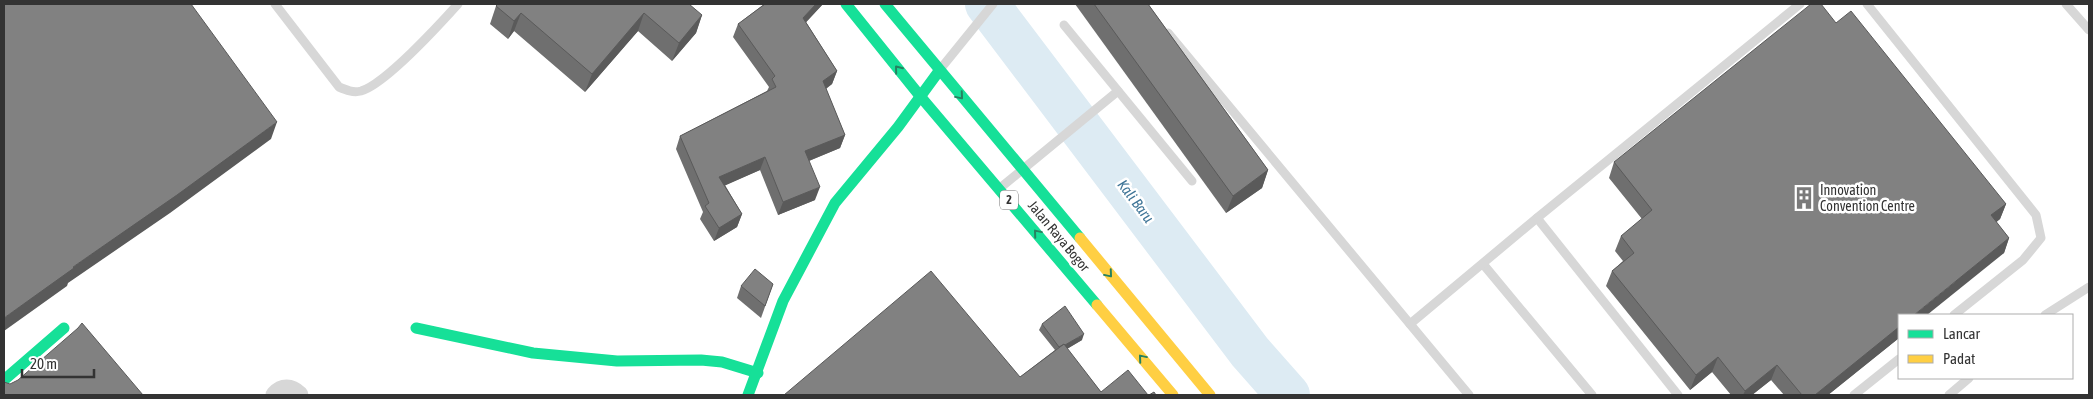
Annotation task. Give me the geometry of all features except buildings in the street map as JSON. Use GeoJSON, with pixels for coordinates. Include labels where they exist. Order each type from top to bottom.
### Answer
{"type":"FeatureCollection","features":[{"type":"Feature","properties":{"kind":"main road","name":"Jalan Raya Bogor"},"geometry":{"type":"LineString","coordinates":[[846,4],[920,96],[1000,188],[1173,395]]}},
{"type":"Feature","properties":{"kind":"main road","name":"Jalan Raya Bogor"},"geometry":{"type":"LineString","coordinates":[[884,4],[1210,395]]}},
{"type":"Feature","properties":{"kind":"main road"},"geometry":{"type":"LineString","coordinates":[[748,395],[783,301],[836,203],[898,127],[939,71]]}},
{"type":"Feature","properties":{"kind":"main road"},"geometry":{"type":"LineString","coordinates":[[4,380],[64,328]]}},
{"type":"Feature","properties":{"kind":"main road"},"geometry":{"type":"LineString","coordinates":[[416,328],[532,353],[617,361],[701,360],[722,362],[758,372]]}},
{"type":"Feature","properties":{"kind":"street"},"geometry":{"type":"LineString","coordinates":[[274,395],[286,389],[299,395]]}},
{"type":"Feature","properties":{"kind":"lane"},"geometry":{"type":"LineString","coordinates":[[275,4],[339,87],[347,91],[359,92],[376,84],[388,74],[458,4]]}},
{"type":"Feature","properties":{"kind":"lane"},"geometry":{"type":"LineString","coordinates":[[1410,324],[1800,4]]}},
{"type":"Feature","properties":{"kind":"lane"},"geometry":{"type":"LineString","coordinates":[[1867,4],[2036,214],[2042,238],[2023,260],[1955,314]]}},
{"type":"Feature","properties":{"kind":"lane"},"geometry":{"type":"LineString","coordinates":[[2066,4],[2089,30]]}},
{"type":"Feature","properties":{"kind":"lane"},"geometry":{"type":"LineString","coordinates":[[939,71],[973,26],[992,5]]}},
{"type":"Feature","properties":{"kind":"lane"},"geometry":{"type":"LineString","coordinates":[[1064,25],[1192,182]]}},
{"type":"Feature","properties":{"kind":"lane"},"geometry":{"type":"LineString","coordinates":[[1162,26],[1470,395]]}},
{"type":"Feature","properties":{"kind":"lane"},"geometry":{"type":"LineString","coordinates":[[1000,188],[1118,92]]}},
{"type":"Feature","properties":{"kind":"lane"},"geometry":{"type":"LineString","coordinates":[[1537,218],[1678,395]]}},
{"type":"Feature","properties":{"kind":"lane"},"geometry":{"type":"LineString","coordinates":[[1483,264],[1592,395]]}},
{"type":"Feature","properties":{"kind":"lane"},"geometry":{"type":"LineString","coordinates":[[2047,314],[2089,287]]}},
{"type":"Feature","properties":{"kind":"lane"},"geometry":{"type":"LineString","coordinates":[[1854,395],[1898,360]]}},
{"type":"Feature","properties":{"kind":"lane"},"geometry":{"type":"LineString","coordinates":[[1948,395],[1968,379]]}},
{"type":"Feature","properties":{"kind":"waterway","name":"Kali Baru"},"geometry":{"type":"LineString","coordinates":[[987,4],[1250,352],[1288,395]]}},
{"type":"Feature","properties":{"kind":"traffic: fast"},"geometry":{"type":"LineString","coordinates":[[846,4],[920,96],[1097,305]]}},
{"type":"Feature","properties":{"kind":"traffic: fast"},"geometry":{"type":"LineString","coordinates":[[885,4],[1080,238]]}},
{"type":"Feature","properties":{"kind":"traffic: fast"},"geometry":{"type":"LineString","coordinates":[[748,395],[783,301],[835,203],[898,127],[939,71]]}},
{"type":"Feature","properties":{"kind":"traffic: fast"},"geometry":{"type":"LineString","coordinates":[[4,380],[64,328]]}},
{"type":"Feature","properties":{"kind":"traffic: fast"},"geometry":{"type":"LineString","coordinates":[[416,328],[533,353],[617,361],[701,360],[722,362],[758,373]]}},
{"type":"Feature","properties":{"kind":"traffic: slow"},"geometry":{"type":"LineString","coordinates":[[1080,238],[1210,395]]}},
{"type":"Feature","properties":{"kind":"traffic: slow"},"geometry":{"type":"LineString","coordinates":[[1097,305],[1173,395]]}},
{"type":"Feature","properties":{"kind":"place","name":"Innovation Convention Centre"},"geometry":{"type":"Point","coordinates":[1804,198]}}]}
